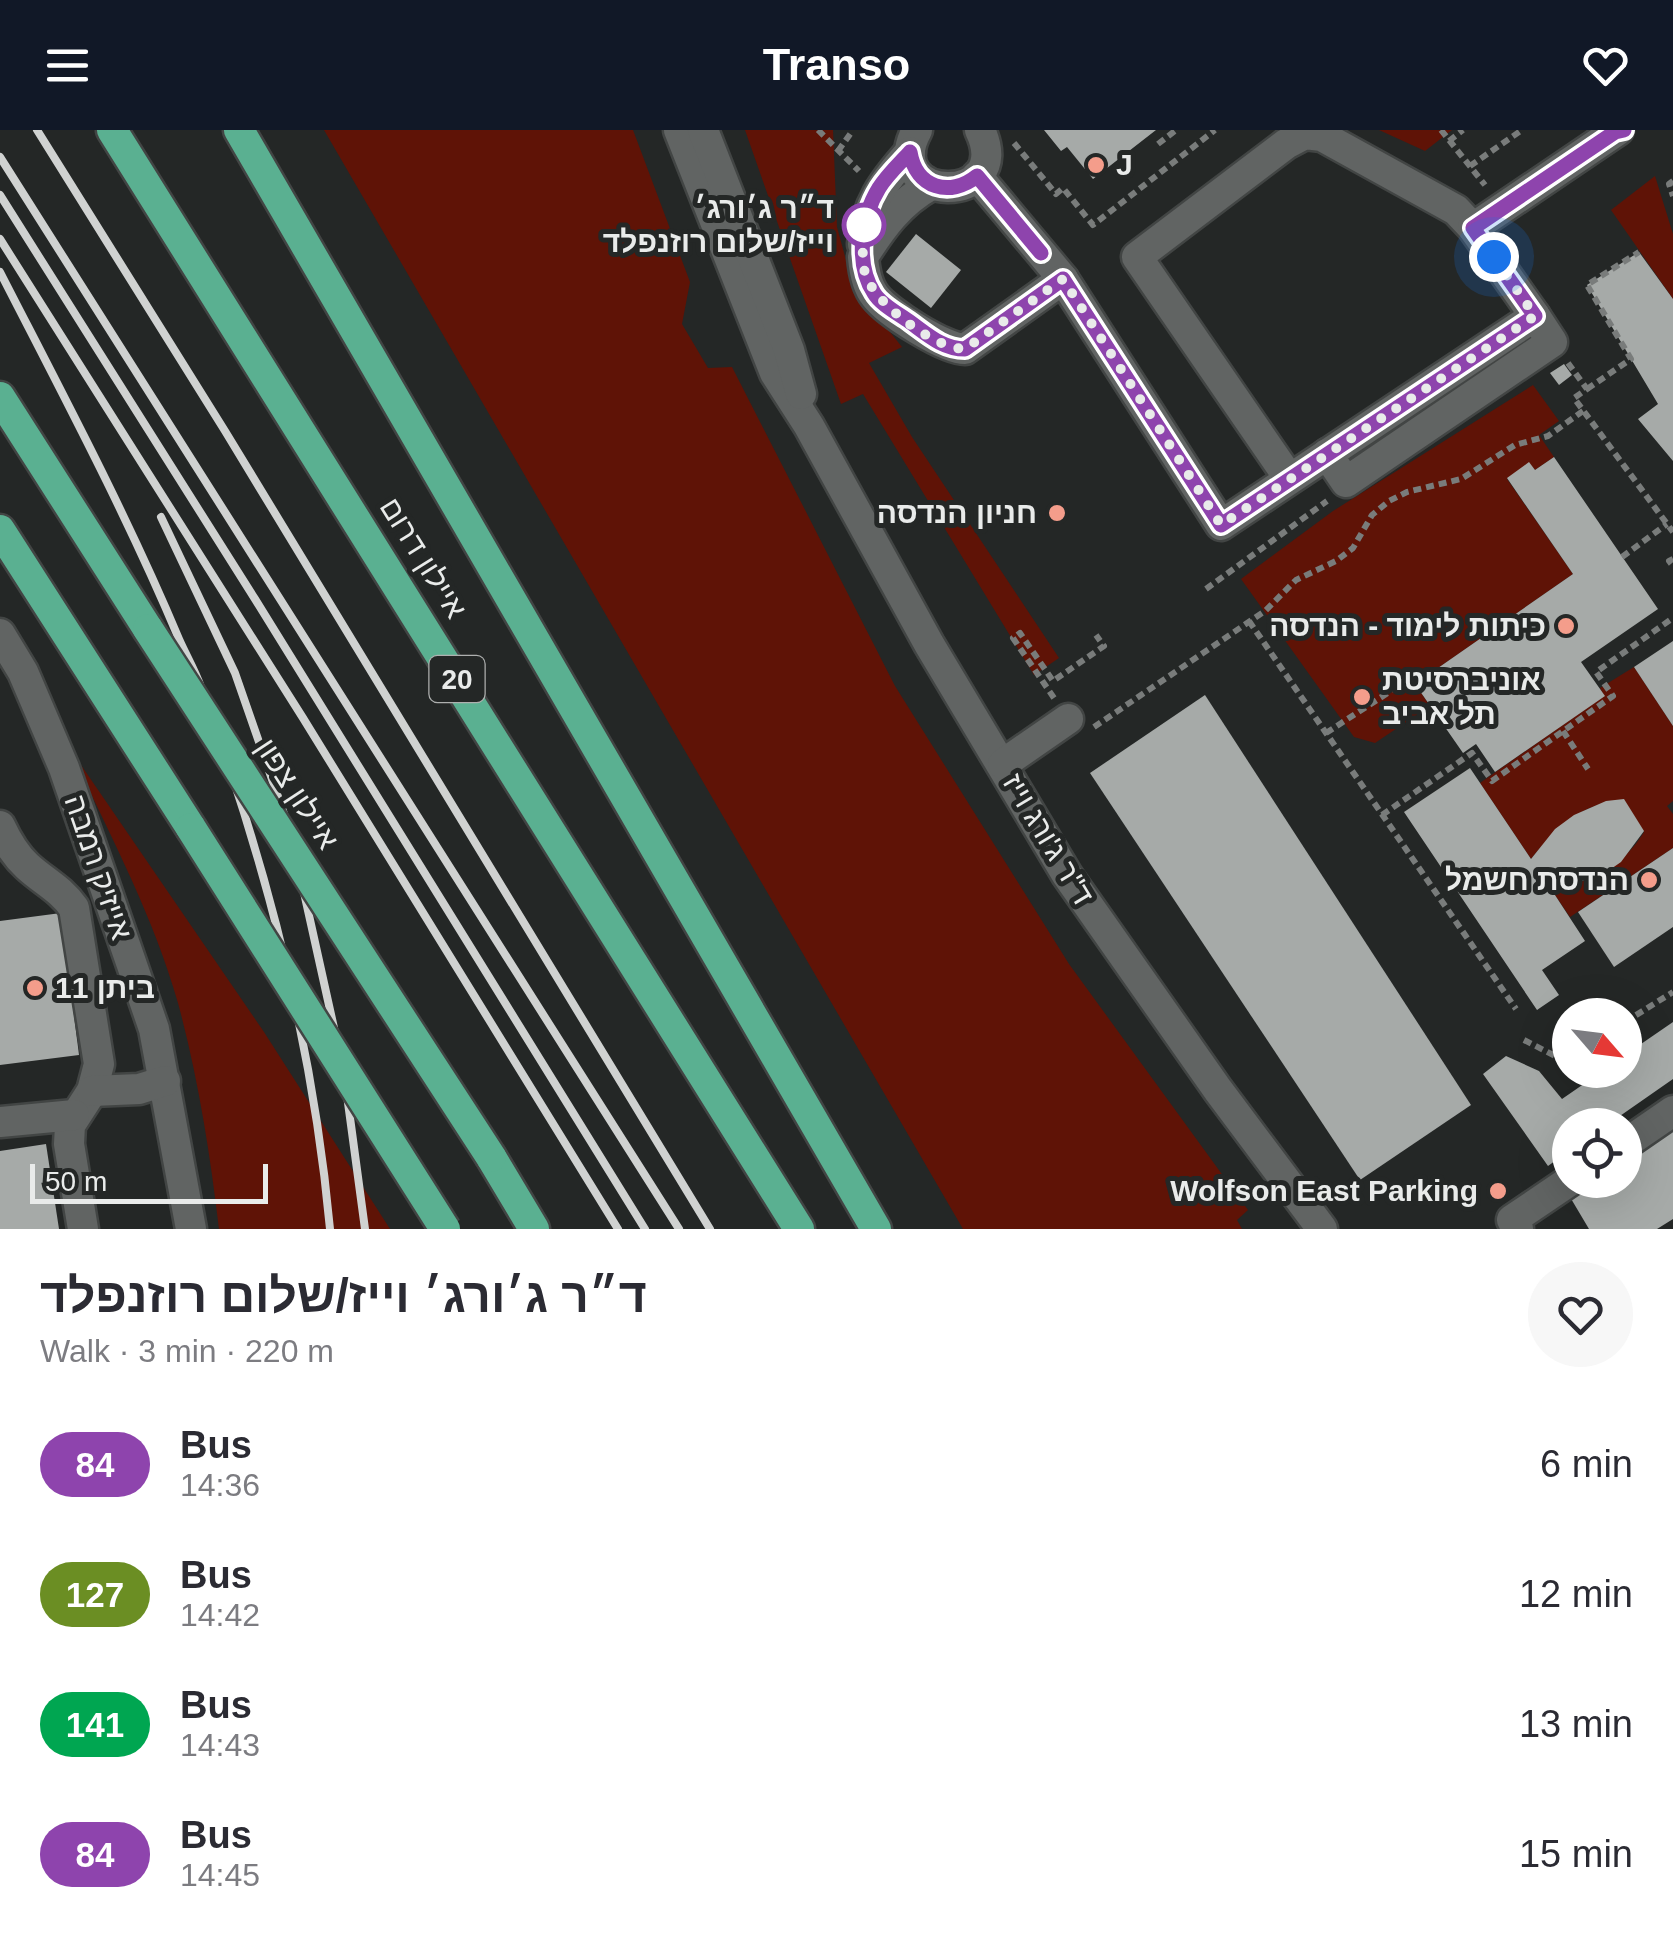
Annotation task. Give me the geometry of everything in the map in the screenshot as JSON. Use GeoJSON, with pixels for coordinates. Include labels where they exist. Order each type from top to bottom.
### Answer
{"type":"FeatureCollection","features":[{"type":"Feature","properties":{"kind":"highway","name":"איילון דרום"},"geometry":{"type":"LineString","coordinates":[[112,130],[799,1229]]}},
{"type":"Feature","properties":{"kind":"highway"},"geometry":{"type":"LineString","coordinates":[[239,130],[876,1229]]}},
{"type":"Feature","properties":{"kind":"highway","name":"איילון צפון"},"geometry":{"type":"LineString","coordinates":[[0,398],[534,1229]]}},
{"type":"Feature","properties":{"kind":"highway"},"geometry":{"type":"LineString","coordinates":[[0,530],[445,1229]]}},
{"type":"Feature","properties":{"kind":"street","name":"ד\"ר ג'ורג וייז"},"geometry":{"type":"LineString","coordinates":[[678,130],[775,374],[810,426],[873,548],[1067,875],[1218,1090],[1322,1229]]}},
{"type":"Feature","properties":{"kind":"street","name":"ד\"ר ג'ורג וייז"},"geometry":{"type":"LineString","coordinates":[[703,130],[790,350],[810,426]]}},
{"type":"Feature","properties":{"kind":"street"},"geometry":{"type":"LineString","coordinates":[[913,141],[916,172],[931,185],[956,188],[977,176],[986,154],[980,130]]}},
{"type":"Feature","properties":{"kind":"street"},"geometry":{"type":"LineString","coordinates":[[1473,228],[1619,131]]}},
{"type":"Feature","properties":{"kind":"street"},"geometry":{"type":"LineString","coordinates":[[1288,478],[1137,258],[1286,144],[1305,134],[1322,136],[1456,210],[1473,228],[1552,342],[1346,482],[1327,454]]}},
{"type":"Feature","properties":{"kind":"street"},"geometry":{"type":"LineString","coordinates":[[913,141],[878,189],[865,221],[862,257],[875,296],[937,342],[952,349],[965,349],[1063,279]]}},
{"type":"Feature","properties":{"kind":"street"},"geometry":{"type":"LineString","coordinates":[[977,176],[1063,279],[1221,525],[1535,316]]}},
{"type":"Feature","properties":{"kind":"street"},"geometry":{"type":"LineString","coordinates":[[862,257],[888,218],[911,196],[931,185]]}},
{"type":"Feature","properties":{"kind":"street","name":"אייזיק רמבה"},"geometry":{"type":"LineString","coordinates":[[0,634],[23,672],[64,768],[154,1029],[191,1229]]}},
{"type":"Feature","properties":{"kind":"street"},"geometry":{"type":"LineString","coordinates":[[1002,764],[1080,724]]}},
{"type":"Feature","properties":{"kind":"street"},"geometry":{"type":"LineString","coordinates":[[0,826],[12,851],[62,892],[74,908],[99,1064],[70,1126],[69,1144],[83,1229]]}},
{"type":"Feature","properties":{"kind":"street"},"geometry":{"type":"LineString","coordinates":[[0,1122],[165,1082]]}},
{"type":"Feature","properties":{"kind":"street"},"geometry":{"type":"LineString","coordinates":[[1642,1132],[1673,1111]]}},
{"type":"Feature","properties":{"kind":"street"},"geometry":{"type":"LineString","coordinates":[[1518,1229],[1512,1220],[1552,1193]]}},
{"type":"Feature","properties":{"kind":"path"},"geometry":{"type":"LineString","coordinates":[[818,130],[878,189]]}},
{"type":"Feature","properties":{"kind":"path"},"geometry":{"type":"LineString","coordinates":[[838,152],[853,130]]}},
{"type":"Feature","properties":{"kind":"path"},"geometry":{"type":"LineString","coordinates":[[1004,130],[1056,194],[1063,188],[1093,225],[1215,130]]}},
{"type":"Feature","properties":{"kind":"path"},"geometry":{"type":"LineString","coordinates":[[1158,144],[1176,130]]}},
{"type":"Feature","properties":{"kind":"path"},"geometry":{"type":"LineString","coordinates":[[1441,130],[1492,194]]}},
{"type":"Feature","properties":{"kind":"path"},"geometry":{"type":"LineString","coordinates":[[1450,141],[1463,130]]}},
{"type":"Feature","properties":{"kind":"path"},"geometry":{"type":"LineString","coordinates":[[1470,166],[1522,130]]}},
{"type":"Feature","properties":{"kind":"path"},"geometry":{"type":"LineString","coordinates":[[1673,181],[1673,196]]}},
{"type":"Feature","properties":{"kind":"path"},"geometry":{"type":"LineString","coordinates":[[1639,252],[1587,285],[1631,359],[1574,398],[1673,532]]}},
{"type":"Feature","properties":{"kind":"path"},"geometry":{"type":"LineString","coordinates":[[1567,362],[1587,389]]}},
{"type":"Feature","properties":{"kind":"path"},"geometry":{"type":"LineString","coordinates":[[1080,724],[1250,622],[1296,580],[1336,561],[1353,548],[1372,515],[1390,501],[1406,492],[1462,479],[1515,445],[1548,436],[1584,411]]}},
{"type":"Feature","properties":{"kind":"path"},"geometry":{"type":"LineString","coordinates":[[1206,589],[1316,512],[1346,482]]}},
{"type":"Feature","properties":{"kind":"path"},"geometry":{"type":"LineString","coordinates":[[1622,556],[1667,524]]}},
{"type":"Feature","properties":{"kind":"path"},"geometry":{"type":"LineString","coordinates":[[1382,815],[1472,753],[1492,781],[1613,696],[1596,672],[1673,618]]}},
{"type":"Feature","properties":{"kind":"path"},"geometry":{"type":"LineString","coordinates":[[1250,622],[1516,1009]]}},
{"type":"Feature","properties":{"kind":"path"},"geometry":{"type":"LineString","coordinates":[[1037,672],[1013,638],[1020,633],[1053,681],[1104,646],[1096,635]]}},
{"type":"Feature","properties":{"kind":"path"},"geometry":{"type":"LineString","coordinates":[[1326,733],[1418,674],[1422,679]]}},
{"type":"Feature","properties":{"kind":"path"},"geometry":{"type":"LineString","coordinates":[[1563,731],[1588,769]]}},
{"type":"Feature","properties":{"kind":"path"},"geometry":{"type":"LineString","coordinates":[[1642,1011],[1673,992]]}},
{"type":"Feature","properties":{"kind":"path"},"geometry":{"type":"LineString","coordinates":[[1524,1040],[1552,1054]]}},
{"type":"Feature","properties":{"kind":"shaded area"},"geometry":{"type":"Polygon","coordinates":[[[324,130],[633,130],[690,282],[682,324],[708,368],[732,367],[895,686],[1069,964],[1248,1210],[1237,1220],[1242,1229],[963,1229],[324,130]]]}},
{"type":"Feature","properties":{"kind":"shaded area"},"geometry":{"type":"Polygon","coordinates":[[[745,130],[833,130],[837,227],[853,286],[902,347],[869,363],[912,437],[1059,658],[1034,675],[863,394],[841,404],[745,130]]]}},
{"type":"Feature","properties":{"kind":"shaded area"},"geometry":{"type":"Polygon","coordinates":[[[1379,130],[1452,130],[1425,151],[1379,130]]]}},
{"type":"Feature","properties":{"kind":"shaded area"},"geometry":{"type":"Polygon","coordinates":[[[1655,176],[1673,234],[1673,299],[1611,210],[1655,176]]]}},
{"type":"Feature","properties":{"kind":"shaded area"},"geometry":{"type":"Polygon","coordinates":[[[1533,385],[1559,421],[1539,435],[1554,457],[1535,470],[1529,463],[1507,479],[1573,574],[1415,684],[1430,706],[1375,743],[1354,737],[1241,579],[1333,511],[1533,385]]]}},
{"type":"Feature","properties":{"kind":"shaded area"},"geometry":{"type":"Polygon","coordinates":[[[1634,667],[1673,726],[1673,801],[1667,806],[1673,814],[1673,848],[1570,917],[1553,892],[1605,871],[1626,855],[1644,832],[1624,800],[1595,806],[1571,819],[1531,859],[1480,783],[1604,696],[1600,688],[1634,667]]]}},
{"type":"Feature","properties":{"kind":"shaded area"},"geometry":{"type":"Polygon","coordinates":[[[70,749],[264,1032],[390,1229],[219,1229],[197,1087],[168,970],[129,874],[70,749]]]}},
{"type":"Feature","properties":{"kind":"building","name":"J"},"geometry":{"type":"Polygon","coordinates":[[[1044,130],[1156,130],[1093,179],[1067,147],[1061,151],[1044,130]]]}},
{"type":"Feature","properties":{"kind":"building"},"geometry":{"type":"Polygon","coordinates":[[[916,234],[961,270],[931,308],[886,272],[916,234]]]}},
{"type":"Feature","properties":{"kind":"building"},"geometry":{"type":"Polygon","coordinates":[[[1639,252],[1673,299],[1673,461],[1638,419],[1658,404],[1587,285],[1639,252]]]}},
{"type":"Feature","properties":{"kind":"building"},"geometry":{"type":"Polygon","coordinates":[[[1564,364],[1572,375],[1559,385],[1550,373],[1564,364]]]}},
{"type":"Feature","properties":{"kind":"building","name":"כיתות לימוד - הנדסה"},"geometry":{"type":"Polygon","coordinates":[[[1554,457],[1658,609],[1581,662],[1605,696],[1495,772],[1476,744],[1463,753],[1415,684],[1573,574],[1507,478],[1529,462],[1535,470],[1554,457]]]}},
{"type":"Feature","properties":{"kind":"building"},"geometry":{"type":"Polygon","coordinates":[[[1673,641],[1673,726],[1634,667],[1673,641]]]}},
{"type":"Feature","properties":{"kind":"building"},"geometry":{"type":"Polygon","coordinates":[[[1205,695],[1471,1105],[1360,1180],[1090,773],[1205,695]]]}},
{"type":"Feature","properties":{"kind":"building"},"geometry":{"type":"Polygon","coordinates":[[[1470,768],[1531,859],[1555,829],[1574,815],[1606,801],[1624,799],[1644,831],[1621,862],[1608,871],[1553,892],[1585,941],[1542,970],[1559,995],[1537,1010],[1404,812],[1470,768]]]}},
{"type":"Feature","properties":{"kind":"building","name":"הנדסת חשמל"},"geometry":{"type":"Polygon","coordinates":[[[1673,848],[1673,927],[1614,967],[1578,912],[1673,848]]]}},
{"type":"Feature","properties":{"kind":"building","name":"ביתן 11"},"geometry":{"type":"Polygon","coordinates":[[[61,913],[79,1055],[0,1065],[0,921],[61,913]]]}},
{"type":"Feature","properties":{"kind":"building"},"geometry":{"type":"Polygon","coordinates":[[[1673,1022],[1673,1079],[1631,1108],[1552,1108],[1552,1163],[1548,1166],[1483,1074],[1506,1056],[1539,1071],[1562,1099],[1578,1088],[1642,1088],[1642,1043],[1673,1022]]]}},
{"type":"Feature","properties":{"kind":"building"},"geometry":{"type":"Polygon","coordinates":[[[1673,1126],[1673,1219],[1657,1229],[1589,1229],[1571,1198],[1642,1198],[1642,1148],[1673,1126]]]}},
{"type":"Feature","properties":{"kind":"building"},"geometry":{"type":"Polygon","coordinates":[[[46,1144],[59,1229],[0,1229],[0,1151],[46,1144]]]}},
{"type":"Feature","properties":{"kind":"railway"},"geometry":{"type":"LineString","coordinates":[[37,130],[225,431],[710,1229]]}},
{"type":"Feature","properties":{"kind":"railway"},"geometry":{"type":"LineString","coordinates":[[0,157],[679,1229]]}},
{"type":"Feature","properties":{"kind":"railway"},"geometry":{"type":"LineString","coordinates":[[0,195],[645,1229]]}},
{"type":"Feature","properties":{"kind":"railway"},"geometry":{"type":"LineString","coordinates":[[0,239],[303,718],[618,1229]]}},
{"type":"Feature","properties":{"kind":"railway"},"geometry":{"type":"LineString","coordinates":[[0,272],[137,546],[199,681],[225,753],[284,954],[312,1090],[330,1229]]}},
{"type":"Feature","properties":{"kind":"railway"},"geometry":{"type":"LineString","coordinates":[[161,517],[235,673],[291,834],[344,1073],[365,1229]]}},
{"type":"Feature","properties":{"kind":"bus line","name":"84"},"geometry":{"type":"LineString","coordinates":[[1041,253],[977,176],[956,188],[931,185],[916,172],[910,152],[878,189],[865,221],[862,257],[875,296],[952,349],[965,349],[1063,279],[1221,525],[1535,316],[1473,228],[1615,132],[1624,130]]}},
{"type":"Feature","properties":{"kind":"place","name":"J"},"geometry":{"type":"Point","coordinates":[1096,165]}},
{"type":"Feature","properties":{"kind":"place","name":"ד״ר ג׳ורג׳ וייז/שלום רוזנפלד"},"geometry":{"type":"Point","coordinates":[864,225]}},
{"type":"Feature","properties":{"kind":"place","name":"חניון הנדסה"},"geometry":{"type":"Point","coordinates":[1057,513]}},
{"type":"Feature","properties":{"kind":"place","name":"כיתות לימוד - הנדסה"},"geometry":{"type":"Point","coordinates":[1566,626]}},
{"type":"Feature","properties":{"kind":"place","name":"אוניברסיטת תל אביב"},"geometry":{"type":"Point","coordinates":[1362,697]}},
{"type":"Feature","properties":{"kind":"place","name":"הנדסת חשמל"},"geometry":{"type":"Point","coordinates":[1649,880]}},
{"type":"Feature","properties":{"kind":"place","name":"ביתן 11"},"geometry":{"type":"Point","coordinates":[35,988]}},
{"type":"Feature","properties":{"kind":"place","name":"Wolfson East Parking"},"geometry":{"type":"Point","coordinates":[1498,1191]}},
{"type":"Feature","properties":{"kind":"route"},"geometry":{"type":"LineString","coordinates":[[864,225],[865,221],[862,257],[875,296],[952,349],[965,349],[1063,279],[1221,525],[1535,316],[1494,257]]}}]}
